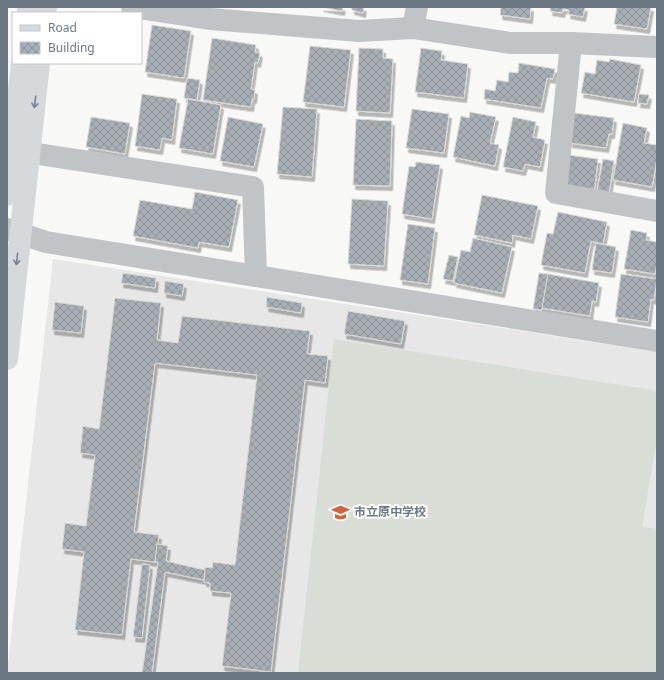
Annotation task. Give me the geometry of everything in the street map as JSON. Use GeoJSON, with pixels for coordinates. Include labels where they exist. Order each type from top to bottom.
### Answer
{"type":"FeatureCollection","features":[{"type":"Feature","properties":{"kind":"street"},"geometry":{"type":"LineString","coordinates":[[132,7],[210,13],[359,31],[415,17],[510,42],[657,47]]}},
{"type":"Feature","properties":{"kind":"street"},"geometry":{"type":"LineString","coordinates":[[571,43],[556,193],[657,211]]}},
{"type":"Feature","properties":{"kind":"street"},"geometry":{"type":"LineString","coordinates":[[7,359],[14,231],[21,151],[22,64]]}},
{"type":"Feature","properties":{"kind":"street"},"geometry":{"type":"LineString","coordinates":[[7,195],[21,151],[40,64]]}},
{"type":"Feature","properties":{"kind":"street"},"geometry":{"type":"LineString","coordinates":[[21,151],[253,187],[256,276]]}},
{"type":"Feature","properties":{"kind":"street"},"geometry":{"type":"LineString","coordinates":[[14,231],[46,242],[657,342]]}},
{"type":"Feature","properties":{"kind":"shaded area","name":"市立原中学校"},"geometry":{"type":"Polygon","coordinates":[[[53,259],[657,352],[657,673],[7,673],[53,259]]]}},
{"type":"Feature","properties":{"kind":"shaded area"},"geometry":{"type":"Polygon","coordinates":[[[334,339],[657,391],[657,438],[642,527],[657,529],[657,673],[298,673],[334,339]]]}},
{"type":"Feature","properties":{"kind":"building"},"geometry":{"type":"Polygon","coordinates":[[[321,7],[343,7],[342,11],[321,7]]]}},
{"type":"Feature","properties":{"kind":"building"},"geometry":{"type":"Polygon","coordinates":[[[352,7],[364,7],[363,13],[352,10],[352,7]]]}},
{"type":"Feature","properties":{"kind":"building"},"geometry":{"type":"Polygon","coordinates":[[[501,7],[531,7],[530,19],[500,15],[501,7]]]}},
{"type":"Feature","properties":{"kind":"building"},"geometry":{"type":"Polygon","coordinates":[[[551,7],[585,7],[583,17],[568,14],[569,10],[563,9],[562,13],[550,11],[551,7]]]}},
{"type":"Feature","properties":{"kind":"building"},"geometry":{"type":"Polygon","coordinates":[[[617,7],[651,7],[647,29],[614,24],[617,7]]]}},
{"type":"Feature","properties":{"kind":"building"},"geometry":{"type":"Polygon","coordinates":[[[152,25],[191,31],[184,78],[145,72],[152,25]]]}},
{"type":"Feature","properties":{"kind":"building"},"geometry":{"type":"Polygon","coordinates":[[[212,38],[256,45],[255,52],[260,53],[258,63],[255,62],[251,89],[255,90],[251,107],[203,100],[212,38]]]}},
{"type":"Feature","properties":{"kind":"building"},"geometry":{"type":"Polygon","coordinates":[[[310,46],[351,50],[344,107],[303,102],[310,46]]]}},
{"type":"Feature","properties":{"kind":"building"},"geometry":{"type":"Polygon","coordinates":[[[359,48],[383,49],[383,58],[393,59],[390,113],[356,111],[359,48]]]}},
{"type":"Feature","properties":{"kind":"building"},"geometry":{"type":"Polygon","coordinates":[[[421,48],[442,51],[441,60],[468,64],[464,98],[415,92],[421,48]]]}},
{"type":"Feature","properties":{"kind":"building"},"geometry":{"type":"Polygon","coordinates":[[[610,59],[641,65],[634,102],[581,93],[585,72],[595,74],[597,60],[609,62],[610,59]]]}},
{"type":"Feature","properties":{"kind":"building"},"geometry":{"type":"Polygon","coordinates":[[[519,63],[555,69],[553,79],[547,78],[541,108],[484,99],[485,89],[495,91],[497,80],[508,82],[509,72],[518,73],[519,63]]]}},
{"type":"Feature","properties":{"kind":"building"},"geometry":{"type":"Polygon","coordinates":[[[187,78],[200,80],[197,100],[184,98],[187,78]]]}},
{"type":"Feature","properties":{"kind":"building"},"geometry":{"type":"Polygon","coordinates":[[[142,94],[177,99],[172,140],[162,138],[160,150],[135,146],[142,94]]]}},
{"type":"Feature","properties":{"kind":"building"},"geometry":{"type":"Polygon","coordinates":[[[639,94],[649,95],[647,104],[638,103],[639,94]]]}},
{"type":"Feature","properties":{"kind":"building"},"geometry":{"type":"Polygon","coordinates":[[[188,99],[221,105],[213,154],[179,148],[188,99]]]}},
{"type":"Feature","properties":{"kind":"building"},"geometry":{"type":"Polygon","coordinates":[[[283,107],[317,109],[312,177],[277,174],[283,107]]]}},
{"type":"Feature","properties":{"kind":"building"},"geometry":{"type":"Polygon","coordinates":[[[412,109],[449,114],[444,153],[406,148],[412,109]]]}},
{"type":"Feature","properties":{"kind":"building"},"geometry":{"type":"Polygon","coordinates":[[[470,112],[496,117],[490,143],[499,145],[495,166],[453,157],[461,116],[469,118],[470,112]]]}},
{"type":"Feature","properties":{"kind":"building"},"geometry":{"type":"Polygon","coordinates":[[[574,113],[614,118],[612,134],[609,134],[606,148],[570,143],[574,113]]]}},
{"type":"Feature","properties":{"kind":"building"},"geometry":{"type":"Polygon","coordinates":[[[91,117],[130,123],[125,154],[86,147],[91,117]]]}},
{"type":"Feature","properties":{"kind":"building"},"geometry":{"type":"Polygon","coordinates":[[[228,117],[263,124],[254,167],[220,161],[228,117]]]}},
{"type":"Feature","properties":{"kind":"building"},"geometry":{"type":"Polygon","coordinates":[[[513,117],[536,122],[533,137],[545,140],[540,167],[525,164],[523,171],[503,167],[513,117]]]}},
{"type":"Feature","properties":{"kind":"building"},"geometry":{"type":"Polygon","coordinates":[[[356,119],[392,121],[390,186],[353,185],[356,119]]]}},
{"type":"Feature","properties":{"kind":"building"},"geometry":{"type":"Polygon","coordinates":[[[623,123],[647,128],[644,143],[657,145],[657,159],[652,187],[613,180],[623,123]]]}},
{"type":"Feature","properties":{"kind":"building"},"geometry":{"type":"Polygon","coordinates":[[[568,155],[598,159],[594,194],[564,191],[568,155]]]}},
{"type":"Feature","properties":{"kind":"building"},"geometry":{"type":"Polygon","coordinates":[[[603,159],[614,161],[608,199],[596,197],[603,159]]]}},
{"type":"Feature","properties":{"kind":"building"},"geometry":{"type":"Polygon","coordinates":[[[416,162],[440,165],[432,219],[402,214],[409,166],[415,167],[416,162]]]}},
{"type":"Feature","properties":{"kind":"building"},"geometry":{"type":"Polygon","coordinates":[[[195,192],[238,200],[229,247],[199,242],[198,248],[133,236],[140,200],[192,209],[195,192]]]}},
{"type":"Feature","properties":{"kind":"building"},"geometry":{"type":"Polygon","coordinates":[[[482,195],[538,206],[531,239],[513,235],[512,243],[474,235],[482,195]]]}},
{"type":"Feature","properties":{"kind":"building"},"geometry":{"type":"Polygon","coordinates":[[[352,199],[388,201],[384,266],[348,264],[352,199]]]}},
{"type":"Feature","properties":{"kind":"building"},"geometry":{"type":"Polygon","coordinates":[[[558,212],[607,222],[603,244],[591,241],[585,273],[541,265],[547,233],[553,234],[558,212]]]}},
{"type":"Feature","properties":{"kind":"building"},"geometry":{"type":"Polygon","coordinates":[[[408,224],[435,228],[428,284],[400,280],[408,224]]]}},
{"type":"Feature","properties":{"kind":"building"},"geometry":{"type":"Polygon","coordinates":[[[631,230],[647,233],[646,240],[657,242],[657,265],[655,274],[624,269],[631,230]]]}},
{"type":"Feature","properties":{"kind":"building"},"geometry":{"type":"Polygon","coordinates":[[[473,238],[512,247],[502,293],[454,283],[461,250],[470,252],[473,238]]]}},
{"type":"Feature","properties":{"kind":"building"},"geometry":{"type":"Polygon","coordinates":[[[596,243],[616,247],[612,273],[592,270],[596,243]]]}},
{"type":"Feature","properties":{"kind":"building"},"geometry":{"type":"Polygon","coordinates":[[[449,255],[458,257],[453,281],[443,279],[449,255]]]}},
{"type":"Feature","properties":{"kind":"building"},"geometry":{"type":"Polygon","coordinates":[[[123,273],[156,278],[155,288],[121,283],[123,273]]]}},
{"type":"Feature","properties":{"kind":"building"},"geometry":{"type":"Polygon","coordinates":[[[539,273],[548,274],[542,310],[533,309],[539,273]]]}},
{"type":"Feature","properties":{"kind":"building"},"geometry":{"type":"Polygon","coordinates":[[[548,274],[599,283],[596,302],[592,301],[590,316],[542,308],[548,274]]]}},
{"type":"Feature","properties":{"kind":"building"},"geometry":{"type":"Polygon","coordinates":[[[621,274],[657,279],[654,300],[651,299],[648,322],[615,317],[621,274]]]}},
{"type":"Feature","properties":{"kind":"building"},"geometry":{"type":"Polygon","coordinates":[[[165,281],[184,284],[182,296],[164,293],[165,281]]]}},
{"type":"Feature","properties":{"kind":"building"},"geometry":{"type":"Polygon","coordinates":[[[267,297],[302,303],[301,313],[266,307],[267,297]]]}},
{"type":"Feature","properties":{"kind":"building"},"geometry":{"type":"Polygon","coordinates":[[[115,298],[161,303],[157,340],[178,343],[182,316],[310,331],[307,354],[328,356],[325,383],[305,380],[271,672],[222,666],[231,593],[210,591],[210,583],[204,582],[205,567],[212,568],[213,562],[235,565],[257,375],[155,363],[134,532],[159,535],[155,562],[131,559],[122,635],[75,630],[84,552],[62,549],[65,523],[86,526],[95,455],[80,453],[83,426],[99,429],[115,298]]]}},
{"type":"Feature","properties":{"kind":"building"},"geometry":{"type":"Polygon","coordinates":[[[55,302],[84,306],[81,333],[52,330],[55,302]]]}},
{"type":"Feature","properties":{"kind":"building"},"geometry":{"type":"Polygon","coordinates":[[[348,311],[405,321],[401,344],[344,334],[348,311]]]}},
{"type":"Feature","properties":{"kind":"building"},"geometry":{"type":"Polygon","coordinates":[[[157,544],[168,546],[166,561],[205,570],[204,580],[165,572],[152,673],[142,673],[158,562],[155,562],[157,544]]]}},
{"type":"Feature","properties":{"kind":"building"},"geometry":{"type":"Polygon","coordinates":[[[142,564],[150,565],[142,638],[133,637],[142,564]]]}},
{"type":"Feature","properties":{"kind":"place","name":"市立原中学校"},"geometry":{"type":"Point","coordinates":[341,512]}}]}
